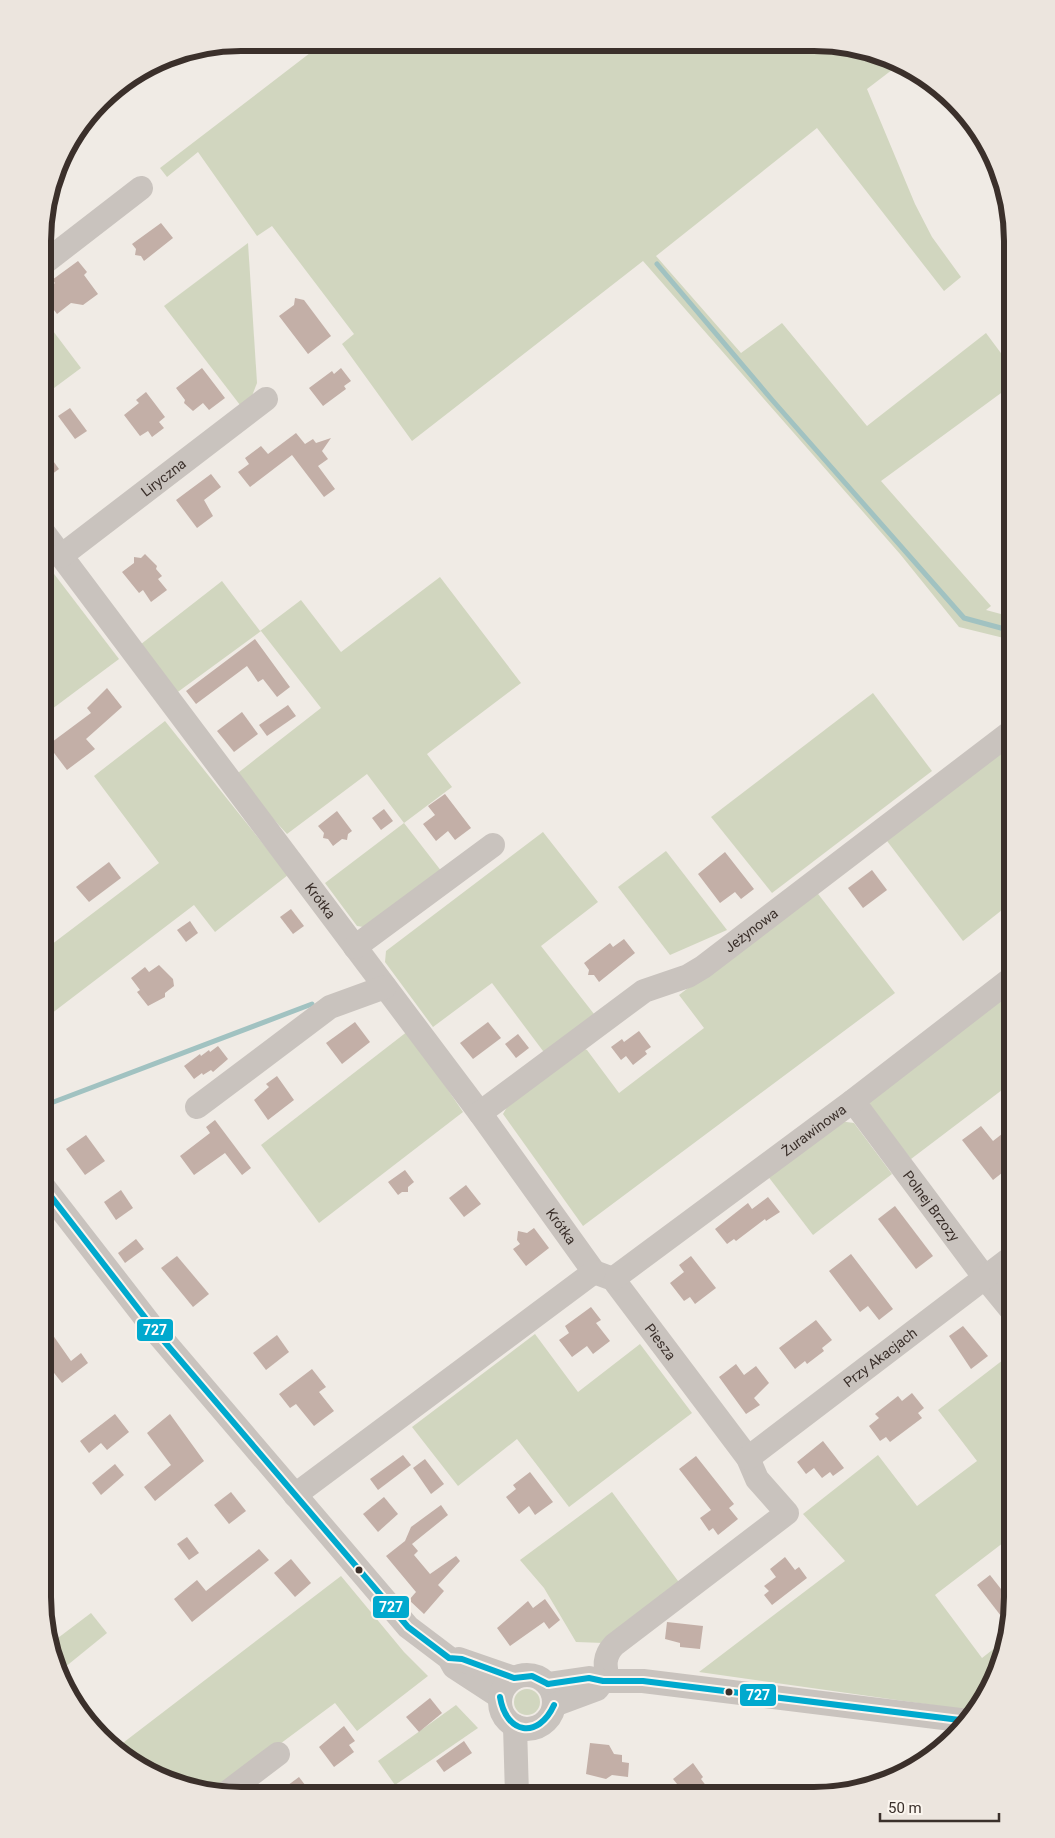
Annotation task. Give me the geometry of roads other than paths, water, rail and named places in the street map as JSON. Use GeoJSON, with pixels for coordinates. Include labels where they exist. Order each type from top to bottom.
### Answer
{"type":"FeatureCollection","features":[{"type":"Feature","properties":{"kind":"street"},"geometry":{"type":"LineString","coordinates":[[51,258],[141,188]]}},
{"type":"Feature","properties":{"kind":"street","name":"Liryczna"},"geometry":{"type":"LineString","coordinates":[[61,556],[266,400]]}},
{"type":"Feature","properties":{"kind":"street","name":"Krótka"},"geometry":{"type":"LineString","coordinates":[[51,542],[604,1276]]}},
{"type":"Feature","properties":{"kind":"street","name":"Jeżynowa"},"geometry":{"type":"LineString","coordinates":[[480,1113],[644,990],[688,976],[703,967],[1004,737]]}},
{"type":"Feature","properties":{"kind":"street"},"geometry":{"type":"LineString","coordinates":[[355,947],[493,845]]}},
{"type":"Feature","properties":{"kind":"street","name":"Żurawinowa"},"geometry":{"type":"LineString","coordinates":[[604,1276],[853,1101],[1004,984]]}},
{"type":"Feature","properties":{"kind":"street"},"geometry":{"type":"LineString","coordinates":[[197,1107],[330,1007],[385,987]]}},
{"type":"Feature","properties":{"kind":"street","name":"Polnej Brzozy"},"geometry":{"type":"LineString","coordinates":[[853,1101],[1004,1301]]}},
{"type":"Feature","properties":{"kind":"street"},"geometry":{"type":"LineString","coordinates":[[51,1196],[157,1332],[408,1627],[449,1658],[462,1659],[507,1688]]}},
{"type":"Feature","properties":{"kind":"street","name":"Przy Akacjach"},"geometry":{"type":"LineString","coordinates":[[748,1458],[1004,1263]]}},
{"type":"Feature","properties":{"kind":"street"},"geometry":{"type":"LineString","coordinates":[[295,1495],[604,1276]]}},
{"type":"Feature","properties":{"kind":"street","name":"Piesza"},"geometry":{"type":"LineString","coordinates":[[604,1276],[748,1458],[757,1480],[787,1513],[614,1645],[607,1653],[604,1661],[605,1681]]}},
{"type":"Feature","properties":{"kind":"street"},"geometry":{"type":"LineString","coordinates":[[528,1675],[536,1676],[551,1695],[547,1721],[524,1727],[503,1714],[507,1688],[528,1675]]}},
{"type":"Feature","properties":{"kind":"street"},"geometry":{"type":"LineString","coordinates":[[551,1695],[589,1678],[605,1681],[642,1681],[958,1720]]}},
{"type":"Feature","properties":{"kind":"street"},"geometry":{"type":"LineString","coordinates":[[519,1787],[525,1769],[524,1727]]}},
{"type":"Feature","properties":{"kind":"street"},"geometry":{"type":"LineString","coordinates":[[235,1786],[278,1754]]}},
{"type":"Feature","properties":{"kind":"waterway"},"geometry":{"type":"LineString","coordinates":[[657,264],[773,401],[964,618],[1004,629]]}},
{"type":"Feature","properties":{"kind":"waterway"},"geometry":{"type":"LineString","coordinates":[[51,1103],[312,1004]]}}]}
